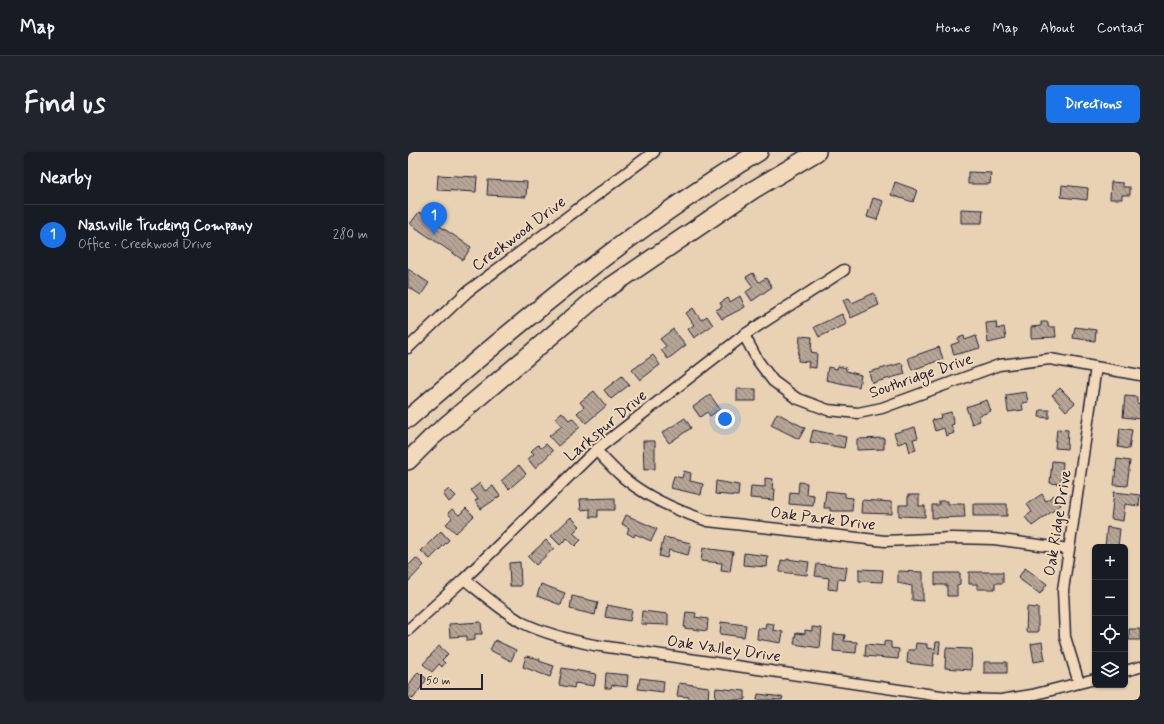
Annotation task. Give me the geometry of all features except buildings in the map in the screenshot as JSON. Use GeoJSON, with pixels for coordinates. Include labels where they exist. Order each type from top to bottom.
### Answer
{"type":"FeatureCollection","features":[{"type":"Feature","properties":{"kind":"highway"},"geometry":{"type":"LineString","coordinates":[[408,419],[549,299],[676,206],[759,152]]}},
{"type":"Feature","properties":{"kind":"highway"},"geometry":{"type":"LineString","coordinates":[[408,461],[431,438],[604,291],[753,190],[817,152]]}},
{"type":"Feature","properties":{"kind":"street","name":"Creekwood Drive"},"geometry":{"type":"LineString","coordinates":[[408,348],[467,292],[654,152]]}},
{"type":"Feature","properties":{"kind":"street","name":"Larkspur Drive"},"geometry":{"type":"LineString","coordinates":[[408,630],[464,579],[596,450],[744,334],[844,270]]}},
{"type":"Feature","properties":{"kind":"street","name":"Southridge Drive"},"geometry":{"type":"LineString","coordinates":[[744,334],[758,362],[773,382],[796,398],[828,410],[858,413],[882,408],[999,365],[1050,359],[1140,375]]}},
{"type":"Feature","properties":{"kind":"street","name":"Oak Ridge Drive"},"geometry":{"type":"LineString","coordinates":[[1079,683],[1064,637],[1063,590],[1096,367]]}},
{"type":"Feature","properties":{"kind":"street","name":"Oak Park Drive"},"geometry":{"type":"LineString","coordinates":[[596,450],[624,479],[650,497],[685,513],[708,521],[885,541],[952,538],[994,539],[1070,549]]}},
{"type":"Feature","properties":{"kind":"street","name":"Oak Valley Drive"},"geometry":{"type":"LineString","coordinates":[[464,579],[501,608],[524,623],[560,638],[594,645],[960,699],[998,700]]}},
{"type":"Feature","properties":{"kind":"street"},"geometry":{"type":"LineString","coordinates":[[1128,669],[1140,667]]}},
{"type":"Feature","properties":{"kind":"street"},"geometry":{"type":"LineString","coordinates":[[1001,700],[1032,695],[1092,680]]}},
{"type":"Feature","properties":{"kind":"place","name":"Nashville Trucking Company"},"geometry":{"type":"Point","coordinates":[434,235]}}]}
